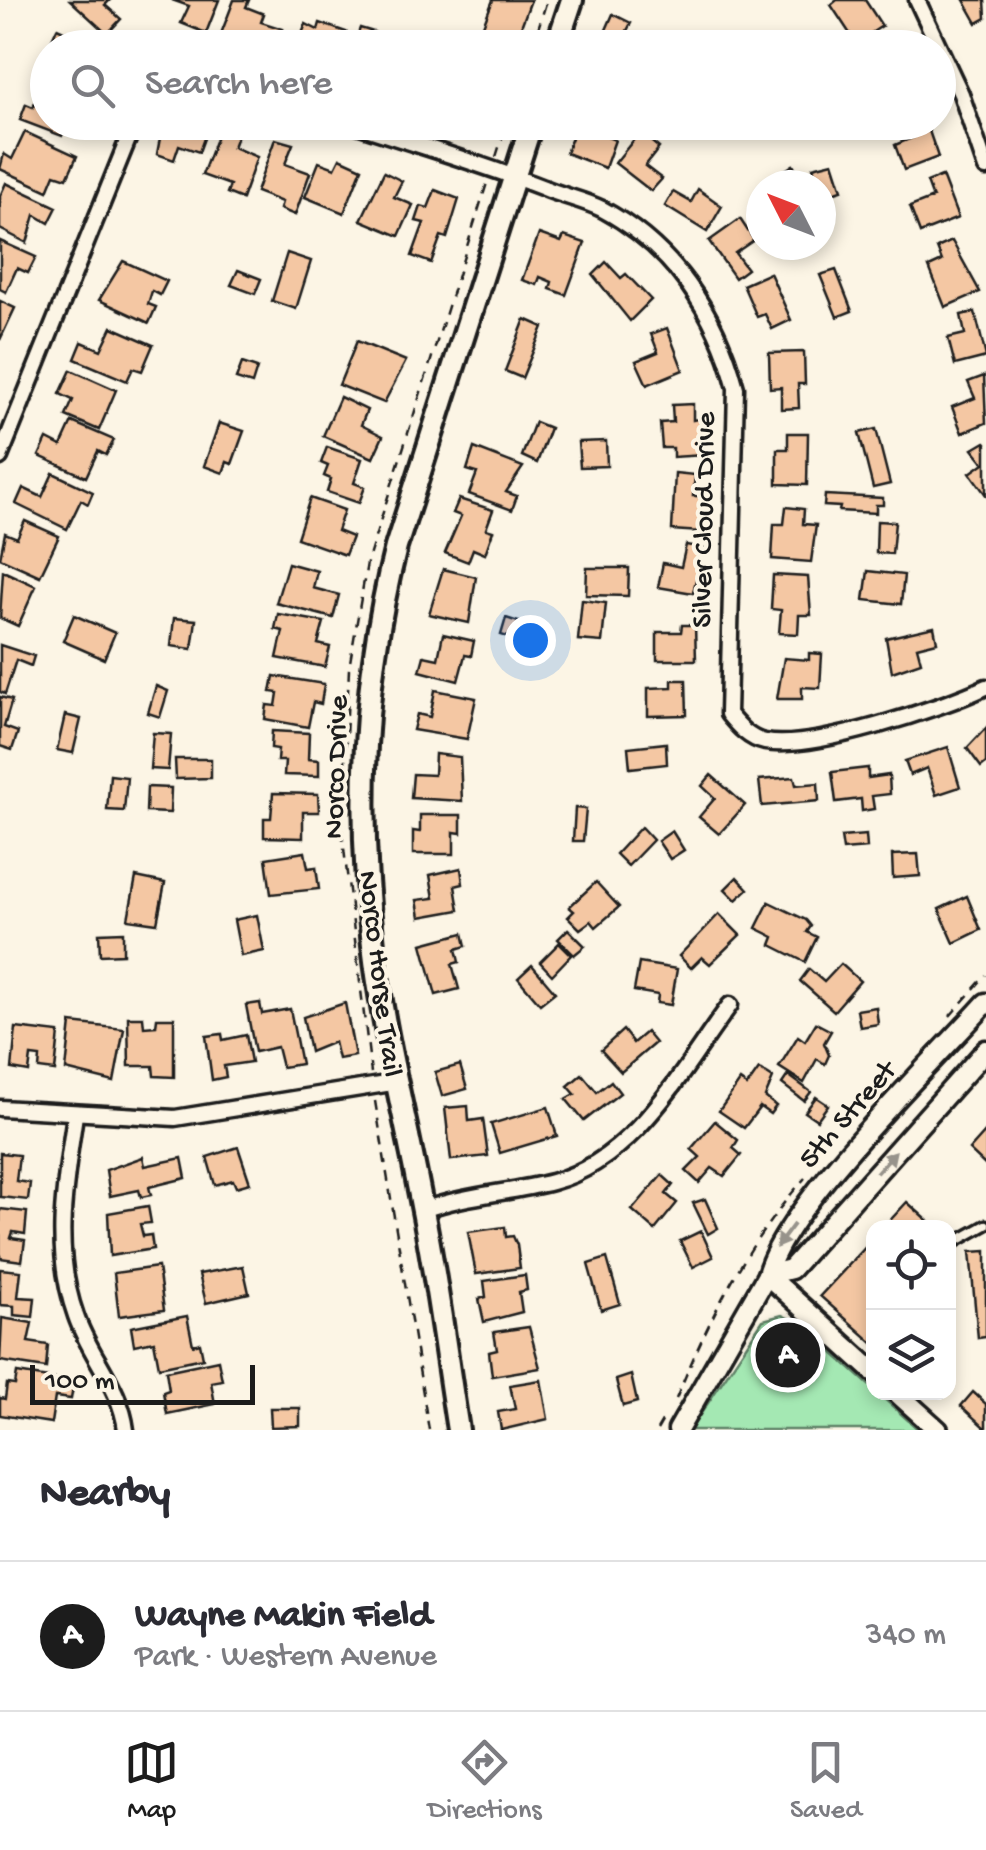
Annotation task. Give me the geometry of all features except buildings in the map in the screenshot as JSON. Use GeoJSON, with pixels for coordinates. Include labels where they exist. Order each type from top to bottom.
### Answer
{"type":"FeatureCollection","features":[{"type":"Feature","properties":{"kind":"main road"},"geometry":{"type":"LineString","coordinates":[[562,30],[572,0]]}},
{"type":"Feature","properties":{"kind":"main road","name":"Norco Drive"},"geometry":{"type":"LineString","coordinates":[[458,1430],[423,1210],[373,947],[364,846],[366,729],[380,611],[526,140]]}},
{"type":"Feature","properties":{"kind":"street"},"geometry":{"type":"LineString","coordinates":[[916,0],[931,30]]}},
{"type":"Feature","properties":{"kind":"street"},"geometry":{"type":"LineString","coordinates":[[956,82],[986,168]]}},
{"type":"Feature","properties":{"kind":"street"},"geometry":{"type":"LineString","coordinates":[[0,458],[128,140]]}},
{"type":"Feature","properties":{"kind":"street","name":"Silver Cloud Drive"},"geometry":{"type":"LineString","coordinates":[[403,140],[599,208],[640,232],[675,266],[725,346],[736,388],[738,427],[728,714],[743,732],[766,742],[842,734],[954,702],[986,687]]}},
{"type":"Feature","properties":{"kind":"street","name":"5th Street"},"geometry":{"type":"LineString","coordinates":[[678,1430],[767,1275],[772,1253],[828,1179],[986,1003]]}},
{"type":"Feature","properties":{"kind":"street"},"geometry":{"type":"LineString","coordinates":[[423,1210],[450,1200],[554,1182],[585,1169],[640,1128],[730,1005]]}},
{"type":"Feature","properties":{"kind":"street","name":"5th Street"},"geometry":{"type":"LineString","coordinates":[[767,1275],[791,1269],[986,1050]]}},
{"type":"Feature","properties":{"kind":"street"},"geometry":{"type":"LineString","coordinates":[[0,1108],[175,1118],[398,1082]]}},
{"type":"Feature","properties":{"kind":"street"},"geometry":{"type":"LineString","coordinates":[[75,1115],[60,1220],[65,1276],[76,1318],[123,1404],[126,1430]]}},
{"type":"Feature","properties":{"kind":"street"},"geometry":{"type":"LineString","coordinates":[[767,1275],[866,1365]]}},
{"type":"Feature","properties":{"kind":"street"},"geometry":{"type":"LineString","coordinates":[[905,1400],[938,1430]]}},
{"type":"Feature","properties":{"kind":"lane"},"geometry":{"type":"LineString","coordinates":[[956,1242],[986,1225]]}},
{"type":"Feature","properties":{"kind":"path"},"geometry":{"type":"LineString","coordinates":[[538,30],[547,0]]}},
{"type":"Feature","properties":{"kind":"path","name":"Norco Horse Trail"},"geometry":{"type":"LineString","coordinates":[[429,1430],[372,1086],[342,832],[350,668],[367,563],[501,140]]}},
{"type":"Feature","properties":{"kind":"green space"},"geometry":{"type":"Polygon","coordinates":[[[782,1315],[802,1325],[866,1382],[866,1400],[886,1400],[919,1430],[690,1430],[763,1320],[782,1315]]]}},
{"type":"Feature","properties":{"kind":"place","name":"Wayne Makin Field"},"geometry":{"type":"Point","coordinates":[788,1355]}}]}
